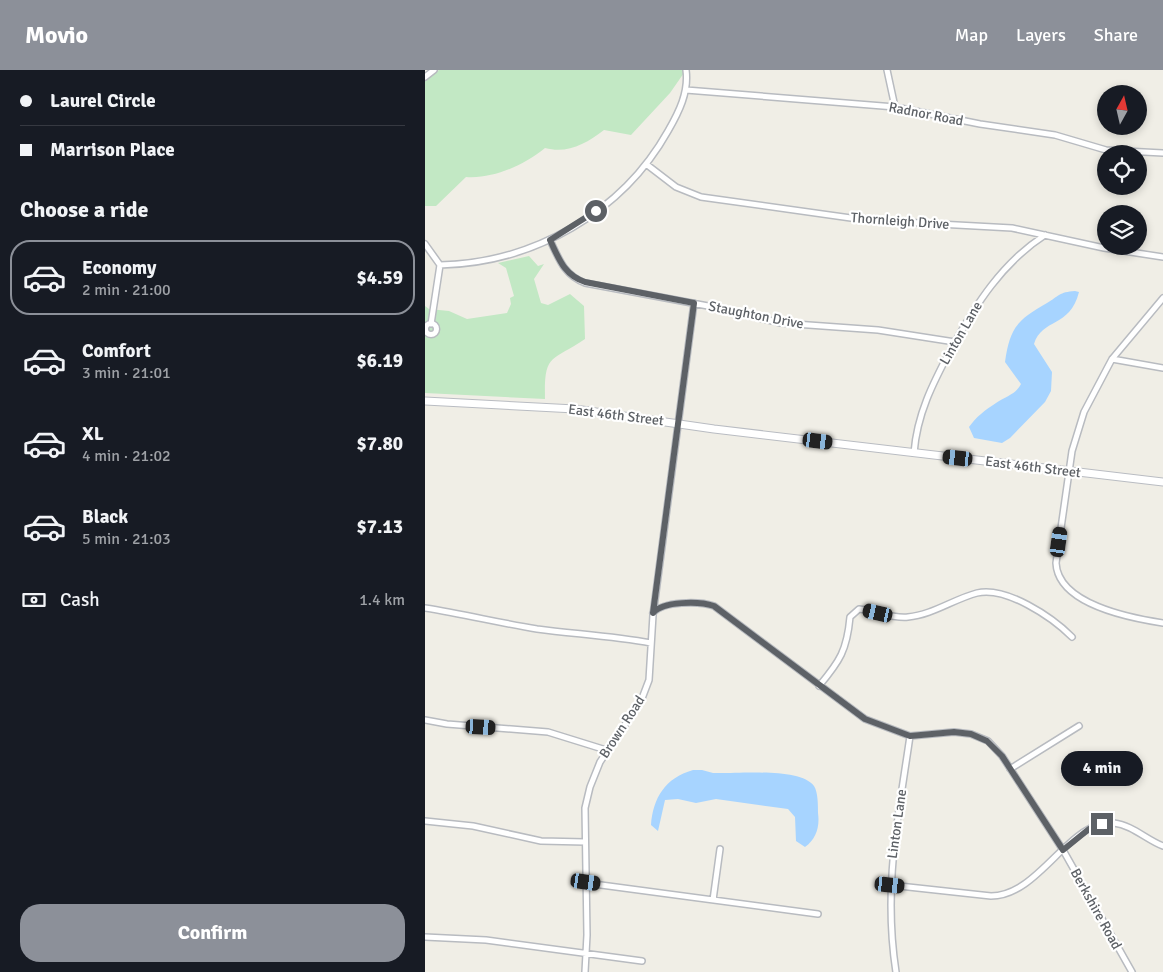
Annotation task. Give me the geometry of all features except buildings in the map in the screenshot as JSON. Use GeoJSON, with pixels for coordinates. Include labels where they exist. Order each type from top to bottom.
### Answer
{"type":"FeatureCollection","features":[{"type":"Feature","properties":{"kind":"main road","name":"East 46th Street"},"geometry":{"type":"LineString","coordinates":[[425,401],[575,409],[678,424],[1163,482]]}},
{"type":"Feature","properties":{"kind":"street"},"geometry":{"type":"LineString","coordinates":[[425,77],[434,70]]}},
{"type":"Feature","properties":{"kind":"street"},"geometry":{"type":"LineString","coordinates":[[440,265],[497,259],[550,240],[586,219],[607,202],[646,164],[671,126],[686,90],[686,70]]}},
{"type":"Feature","properties":{"kind":"street"},"geometry":{"type":"LineString","coordinates":[[887,70],[895,107]]}},
{"type":"Feature","properties":{"kind":"street","name":"Radnor Road"},"geometry":{"type":"LineString","coordinates":[[686,90],[895,107],[980,124],[1055,135],[1106,150],[1163,153]]}},
{"type":"Feature","properties":{"kind":"street","name":"Thornleigh Drive"},"geometry":{"type":"LineString","coordinates":[[646,164],[676,187],[701,197],[865,220],[992,226],[1163,257]]}},
{"type":"Feature","properties":{"kind":"street","name":"Linton Lane"},"geometry":{"type":"LineString","coordinates":[[913,453],[918,421],[924,402],[976,306],[995,279],[1022,253],[1045,235]]}},
{"type":"Feature","properties":{"kind":"street","name":"Staughton Drive"},"geometry":{"type":"LineString","coordinates":[[550,240],[563,267],[576,279],[796,325],[879,330],[955,342]]}},
{"type":"Feature","properties":{"kind":"street"},"geometry":{"type":"LineString","coordinates":[[425,244],[440,265],[431,324]]}},
{"type":"Feature","properties":{"kind":"street"},"geometry":{"type":"LineString","coordinates":[[1163,298],[1112,359],[1083,412],[1074,441],[1056,560],[1061,582],[1071,593],[1108,610],[1163,623]]}},
{"type":"Feature","properties":{"kind":"street","name":"Brown Road"},"geometry":{"type":"LineString","coordinates":[[585,972],[586,882],[584,815],[587,797],[596,771],[606,750],[644,694],[651,669],[653,613],[694,303]]}},
{"type":"Feature","properties":{"kind":"street"},"geometry":{"type":"LineString","coordinates":[[1112,359],[1163,368]]}},
{"type":"Feature","properties":{"kind":"street"},"geometry":{"type":"LineString","coordinates":[[819,686],[843,655],[847,642],[850,617],[859,609],[907,618],[923,614],[977,593],[995,592],[1011,597],[1057,622],[1072,637]]}},
{"type":"Feature","properties":{"kind":"street","name":"Berkshire Road"},"geometry":{"type":"LineString","coordinates":[[653,613],[658,608],[667,604],[704,604],[717,608],[865,719],[910,736],[954,732],[976,735],[992,744],[1063,850],[1132,972]]}},
{"type":"Feature","properties":{"kind":"street"},"geometry":{"type":"LineString","coordinates":[[425,608],[449,611],[513,625],[610,636],[651,643]]}},
{"type":"Feature","properties":{"kind":"street"},"geometry":{"type":"LineString","coordinates":[[425,720],[447,724],[548,732],[606,750]]}},
{"type":"Feature","properties":{"kind":"street"},"geometry":{"type":"LineString","coordinates":[[1010,769],[1079,726]]}},
{"type":"Feature","properties":{"kind":"street","name":"Linton Lane"},"geometry":{"type":"LineString","coordinates":[[896,972],[890,928],[890,885],[910,736]]}},
{"type":"Feature","properties":{"kind":"street"},"geometry":{"type":"LineString","coordinates":[[425,821],[473,826],[511,836],[541,841],[585,842]]}},
{"type":"Feature","properties":{"kind":"street"},"geometry":{"type":"LineString","coordinates":[[890,885],[1001,896],[1021,887],[1089,829],[1107,823],[1125,826],[1163,846]]}},
{"type":"Feature","properties":{"kind":"street"},"geometry":{"type":"LineString","coordinates":[[713,900],[720,849]]}},
{"type":"Feature","properties":{"kind":"street"},"geometry":{"type":"LineString","coordinates":[[586,882],[818,914]]}},
{"type":"Feature","properties":{"kind":"street"},"geometry":{"type":"LineString","coordinates":[[425,937],[486,940],[642,962]]}},
{"type":"Feature","properties":{"kind":"green space"},"geometry":{"type":"Polygon","coordinates":[[[439,70],[686,70],[670,93],[631,135],[604,130],[590,140],[569,149],[553,150],[545,148],[528,160],[508,170],[487,176],[466,177],[436,206],[425,206],[425,81],[439,70]]]}},
{"type":"Feature","properties":{"kind":"green space"},"geometry":{"type":"Polygon","coordinates":[[[529,256],[538,266],[544,264],[534,279],[541,303],[548,305],[570,294],[584,306],[585,339],[557,356],[548,366],[545,399],[425,393],[425,306],[429,309],[449,311],[467,319],[507,313],[511,304],[510,298],[514,296],[506,268],[498,263],[529,256]]]}},
{"type":"Feature","properties":{"kind":"water"},"geometry":{"type":"Polygon","coordinates":[[[1075,291],[1079,292],[1075,304],[1069,312],[1043,330],[1034,344],[1052,372],[1051,391],[1045,402],[1010,438],[1002,443],[974,438],[969,427],[975,420],[988,408],[1013,393],[1021,384],[1005,362],[1009,341],[1017,326],[1028,315],[1059,295],[1075,291]]]}},
{"type":"Feature","properties":{"kind":"water"},"geometry":{"type":"Polygon","coordinates":[[[693,770],[713,773],[782,774],[807,780],[814,786],[818,803],[818,823],[814,836],[805,847],[796,841],[795,817],[788,809],[716,799],[696,803],[678,799],[665,800],[658,831],[651,825],[654,806],[662,790],[675,778],[693,770]]]}},
{"type":"Feature","properties":{"kind":"route"},"geometry":{"type":"LineString","coordinates":[[596,211],[569,230],[550,240],[569,275],[585,282],[694,303],[653,613],[661,606],[667,604],[704,604],[714,606],[847,708],[876,725],[910,736],[961,732],[981,737],[992,744],[1002,756],[1063,850],[1089,829],[1102,824]]}}]}
